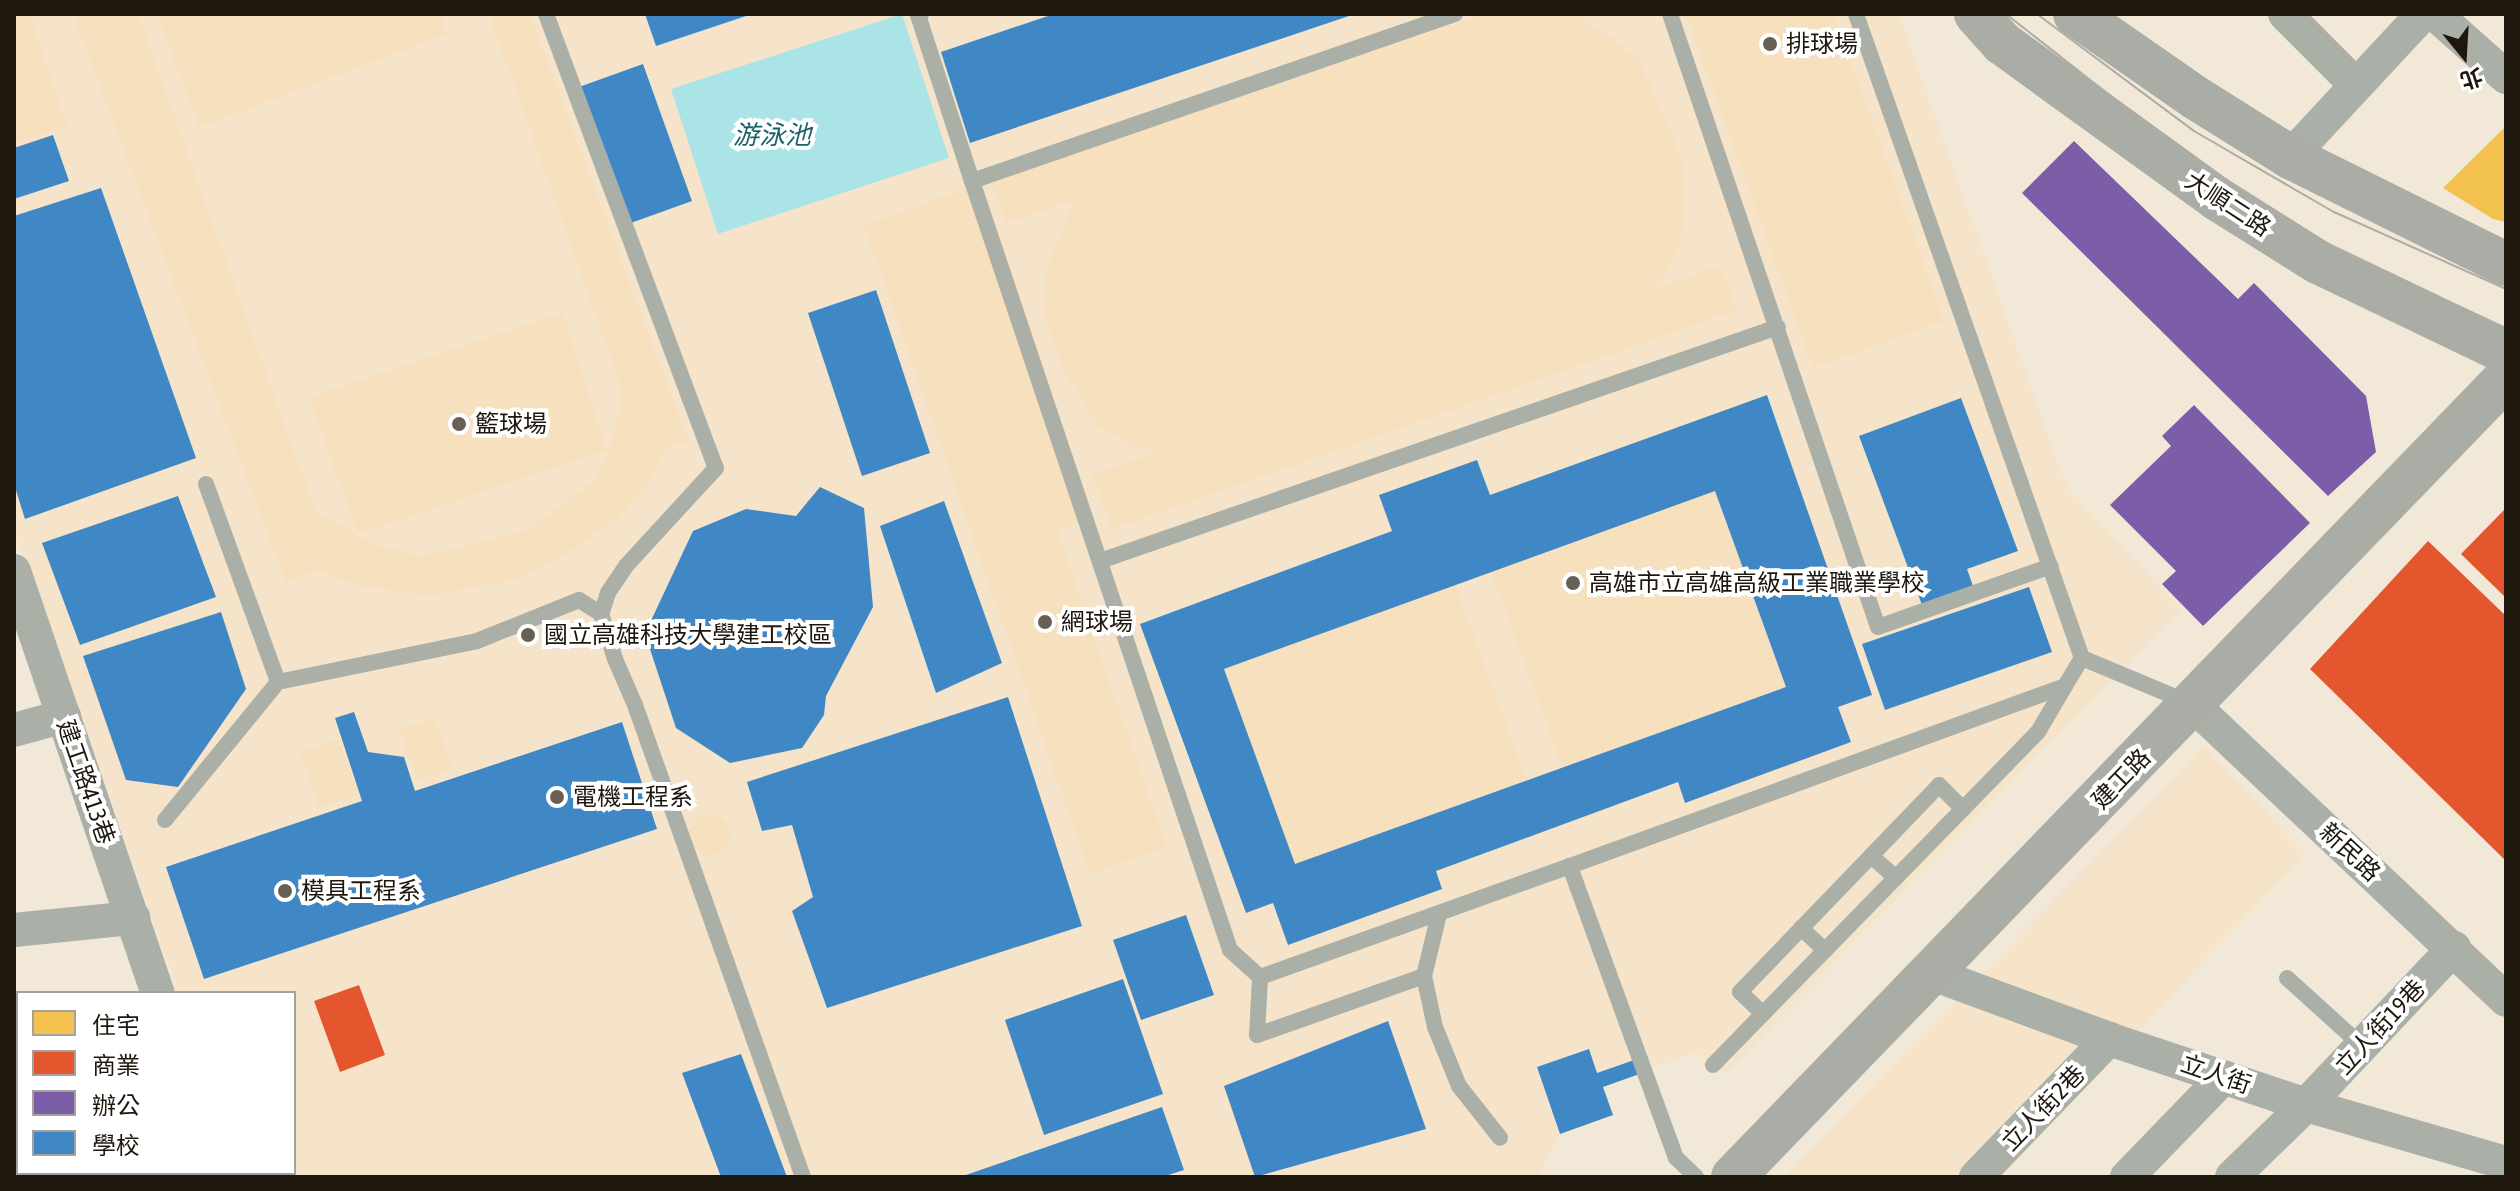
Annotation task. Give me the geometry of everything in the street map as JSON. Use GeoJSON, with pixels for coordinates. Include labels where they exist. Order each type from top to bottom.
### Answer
{"type":"FeatureCollection","features":[{"type":"Feature","properties":{"kind":"street","name":"大順二路"},"geometry":{"type":"LineString","coordinates":[[1976,14],[2002,43],[2216,198],[2318,262],[2506,352]]}},
{"type":"Feature","properties":{"kind":"street"},"geometry":{"type":"LineString","coordinates":[[2075,14],[2196,98],[2290,157],[2506,264]]}},
{"type":"Feature","properties":{"kind":"street"},"geometry":{"type":"LineString","coordinates":[[2285,14],[2356,85]]}},
{"type":"Feature","properties":{"kind":"street"},"geometry":{"type":"LineString","coordinates":[[2290,157],[2423,14]]}},
{"type":"Feature","properties":{"kind":"street"},"geometry":{"type":"LineString","coordinates":[[2435,14],[2506,77]]}},
{"type":"Feature","properties":{"kind":"street","name":"建工路"},"geometry":{"type":"LineString","coordinates":[[1733,1177],[2193,705],[2506,378]]}},
{"type":"Feature","properties":{"kind":"street","name":"建工路413巷"},"geometry":{"type":"LineString","coordinates":[[14,571],[157,991]]}},
{"type":"Feature","properties":{"kind":"street","name":"新民路"},"geometry":{"type":"LineString","coordinates":[[2193,705],[2506,1000]]}},
{"type":"Feature","properties":{"kind":"street"},"geometry":{"type":"LineString","coordinates":[[14,730],[64,716]]}},
{"type":"Feature","properties":{"kind":"street"},"geometry":{"type":"LineString","coordinates":[[14,930],[133,918]]}},
{"type":"Feature","properties":{"kind":"street","name":"立人街19巷"},"geometry":{"type":"LineString","coordinates":[[2232,1177],[2306,1105],[2454,948]]}},
{"type":"Feature","properties":{"kind":"street","name":"立人街"},"geometry":{"type":"LineString","coordinates":[[1930,973],[2109,1039],[2306,1105],[2506,1163]]}},
{"type":"Feature","properties":{"kind":"street","name":"立人街2巷"},"geometry":{"type":"LineString","coordinates":[[1976,1177],[2109,1039]]}},
{"type":"Feature","properties":{"kind":"street"},"geometry":{"type":"LineString","coordinates":[[2127,1177],[2224,1077]]}},
{"type":"Feature","properties":{"kind":"lane"},"geometry":{"type":"LineString","coordinates":[[546,14],[716,468],[626,566],[608,593],[601,614]]}},
{"type":"Feature","properties":{"kind":"lane"},"geometry":{"type":"LineString","coordinates":[[921,14],[918,15],[972,181],[1230,950],[1260,977]]}},
{"type":"Feature","properties":{"kind":"lane"},"geometry":{"type":"LineString","coordinates":[[972,181],[1455,14]]}},
{"type":"Feature","properties":{"kind":"lane"},"geometry":{"type":"LineString","coordinates":[[1670,14],[1878,627],[2051,566]]}},
{"type":"Feature","properties":{"kind":"lane"},"geometry":{"type":"LineString","coordinates":[[1856,14],[2082,658],[2193,705]]}},
{"type":"Feature","properties":{"kind":"lane"},"geometry":{"type":"LineString","coordinates":[[1100,561],[1778,327]]}},
{"type":"Feature","properties":{"kind":"lane"},"geometry":{"type":"LineString","coordinates":[[206,484],[278,682]]}},
{"type":"Feature","properties":{"kind":"lane"},"geometry":{"type":"LineString","coordinates":[[165,820],[278,682],[477,641],[579,600],[601,614],[803,1177]]}},
{"type":"Feature","properties":{"kind":"lane"},"geometry":{"type":"LineString","coordinates":[[1713,1065],[2038,732],[2082,658]]}},
{"type":"Feature","properties":{"kind":"lane"},"geometry":{"type":"LineString","coordinates":[[1260,977],[2065,686]]}},
{"type":"Feature","properties":{"kind":"lane"},"geometry":{"type":"LineString","coordinates":[[1763,1014],[1740,992],[1939,785],[1963,809]]}},
{"type":"Feature","properties":{"kind":"lane"},"geometry":{"type":"LineString","coordinates":[[1871,856],[1896,878]]}},
{"type":"Feature","properties":{"kind":"lane"},"geometry":{"type":"LineString","coordinates":[[1570,866],[1676,1158],[1696,1177]]}},
{"type":"Feature","properties":{"kind":"lane"},"geometry":{"type":"LineString","coordinates":[[1439,914],[1424,976],[1435,1027],[1459,1086],[1500,1138]]}},
{"type":"Feature","properties":{"kind":"lane"},"geometry":{"type":"LineString","coordinates":[[1801,928],[1825,950]]}},
{"type":"Feature","properties":{"kind":"lane"},"geometry":{"type":"LineString","coordinates":[[1260,977],[1257,1035],[1424,976]]}},
{"type":"Feature","properties":{"kind":"lane"},"geometry":{"type":"LineString","coordinates":[[2287,978],[2362,1046]]}},
{"type":"Feature","properties":{"kind":"shaded area"},"geometry":{"type":"Polygon","coordinates":[[[14,14],[1899,14],[2067,488],[2181,609],[1726,1073],[1695,1053],[1603,1086],[1613,1115],[1560,1134],[1539,1177],[243,1177],[296,1175],[296,991],[178,991],[14,532],[14,14]]]}},
{"type":"Feature","properties":{"kind":"shaded area"},"geometry":{"type":"Polygon","coordinates":[[[14,14],[29,14],[67,126],[14,144],[14,14]]]}},
{"type":"Feature","properties":{"kind":"shaded area"},"geometry":{"type":"Polygon","coordinates":[[[73,14],[138,14],[316,513],[379,546],[419,556],[449,551],[531,528],[596,480],[609,449],[620,408],[619,381],[489,14],[530,14],[688,440],[667,449],[645,487],[617,518],[575,548],[520,579],[431,595],[358,586],[318,570],[286,583],[73,14]]]}},
{"type":"Feature","properties":{"kind":"shaded area"},"geometry":{"type":"Polygon","coordinates":[[[157,14],[440,14],[447,34],[199,127],[157,14]]]}},
{"type":"Feature","properties":{"kind":"shaded area"},"geometry":{"type":"Polygon","coordinates":[[[1484,14],[1597,14],[1578,21],[1610,36],[1638,59],[1672,132],[1684,172],[1685,208],[1680,243],[1670,267],[1655,285],[1640,294],[1720,266],[1737,310],[1112,529],[1093,474],[1161,451],[1135,448],[1098,426],[1063,369],[1052,339],[1044,313],[1045,281],[1053,248],[1076,200],[1006,223],[990,182],[1484,14]]]}},
{"type":"Feature","properties":{"kind":"shaded area"},"geometry":{"type":"Polygon","coordinates":[[[1686,14],[1834,14],[1944,321],[1813,368],[1686,14]]]}},
{"type":"Feature","properties":{"kind":"shaded area"},"geometry":{"type":"Polygon","coordinates":[[[966,189],[1082,521],[1057,531],[1167,847],[1090,874],[864,225],[966,189]]]}},
{"type":"Feature","properties":{"kind":"shaded area","name":"籃球場"},"geometry":{"type":"Polygon","coordinates":[[[563,313],[607,450],[358,534],[309,398],[563,313]]]}},
{"type":"Feature","properties":{"kind":"shaded area"},"geometry":{"type":"Polygon","coordinates":[[[1715,491],[1786,687],[1563,768],[1491,572],[1715,491]]]}},
{"type":"Feature","properties":{"kind":"shaded area"},"geometry":{"type":"Polygon","coordinates":[[[1455,585],[1527,780],[1295,864],[1224,669],[1455,585]]]}},
{"type":"Feature","properties":{"kind":"shaded area"},"geometry":{"type":"Polygon","coordinates":[[[435,718],[453,768],[418,781],[399,730],[435,718]]]}},
{"type":"Feature","properties":{"kind":"shaded area"},"geometry":{"type":"Polygon","coordinates":[[[338,740],[359,795],[319,807],[301,752],[338,740]]]}},
{"type":"Feature","properties":{"kind":"shaded area"},"geometry":{"type":"Polygon","coordinates":[[[2204,746],[2305,853],[2002,1177],[1784,1177],[2204,746]]]}},
{"type":"Feature","properties":{"kind":"shaded area"},"geometry":{"type":"Polygon","coordinates":[[[710,815],[724,821],[730,835],[724,849],[710,855],[696,849],[690,835],[696,821],[710,815]]]}},
{"type":"Feature","properties":{"kind":"water","name":"游泳池"},"geometry":{"type":"Polygon","coordinates":[[[902,14],[949,158],[718,234],[671,89],[902,14]]]}},
{"type":"Feature","properties":{"kind":"building: 住宅"},"geometry":{"type":"Polygon","coordinates":[[[2506,126],[2506,222],[2493,219],[2443,188],[2506,126]]]}},
{"type":"Feature","properties":{"kind":"building: 商業"},"geometry":{"type":"Polygon","coordinates":[[[2506,508],[2506,598],[2461,554],[2506,508]]]}},
{"type":"Feature","properties":{"kind":"building: 商業"},"geometry":{"type":"Polygon","coordinates":[[[2428,541],[2506,616],[2506,861],[2310,669],[2428,541]]]}},
{"type":"Feature","properties":{"kind":"building: 商業"},"geometry":{"type":"Polygon","coordinates":[[[359,985],[385,1055],[340,1072],[314,1001],[359,985]]]}},
{"type":"Feature","properties":{"kind":"building: 辦公"},"geometry":{"type":"Polygon","coordinates":[[[2074,141],[2238,299],[2254,283],[2366,396],[2376,452],[2328,496],[2022,193],[2074,141]]]}},
{"type":"Feature","properties":{"kind":"building: 辦公"},"geometry":{"type":"Polygon","coordinates":[[[2194,405],[2310,523],[2203,626],[2162,584],[2176,571],[2110,505],[2171,446],[2162,436],[2194,405]]]}},
{"type":"Feature","properties":{"kind":"building: 學校"},"geometry":{"type":"Polygon","coordinates":[[[645,14],[749,14],[749,15],[656,46],[645,14]]]}},
{"type":"Feature","properties":{"kind":"building: 學校"},"geometry":{"type":"Polygon","coordinates":[[[1054,14],[1352,15],[970,143],[941,52],[1054,14]]]}},
{"type":"Feature","properties":{"kind":"building: 學校"},"geometry":{"type":"Polygon","coordinates":[[[643,64],[692,201],[628,224],[579,87],[643,64]]]}},
{"type":"Feature","properties":{"kind":"building: 學校"},"geometry":{"type":"Polygon","coordinates":[[[53,135],[69,181],[14,199],[14,148],[53,135]]]}},
{"type":"Feature","properties":{"kind":"building: 學校"},"geometry":{"type":"Polygon","coordinates":[[[101,188],[196,458],[25,519],[14,484],[14,216],[101,188]]]}},
{"type":"Feature","properties":{"kind":"building: 學校"},"geometry":{"type":"Polygon","coordinates":[[[876,290],[930,453],[862,476],[808,313],[876,290]]]}},
{"type":"Feature","properties":{"kind":"building: 學校"},"geometry":{"type":"Polygon","coordinates":[[[1767,395],[1872,695],[1838,707],[1851,742],[1685,803],[1678,782],[1436,871],[1442,889],[1288,945],[1273,903],[1246,913],[1140,624],[1392,531],[1379,495],[1477,460],[1490,495],[1767,395]],[[1715,491],[1224,669],[1295,864],[1786,687],[1715,491]]]}},
{"type":"Feature","properties":{"kind":"building: 學校"},"geometry":{"type":"Polygon","coordinates":[[[1961,398],[2018,551],[1967,569],[1973,586],[1922,605],[1859,436],[1961,398]]]}},
{"type":"Feature","properties":{"kind":"building: 學校"},"geometry":{"type":"Polygon","coordinates":[[[820,487],[864,508],[873,607],[826,696],[824,715],[802,748],[730,763],[676,728],[646,637],[648,627],[693,531],[746,509],[796,516],[820,487]]]}},
{"type":"Feature","properties":{"kind":"building: 學校"},"geometry":{"type":"Polygon","coordinates":[[[178,496],[216,597],[80,645],[42,543],[178,496]]]}},
{"type":"Feature","properties":{"kind":"building: 學校"},"geometry":{"type":"Polygon","coordinates":[[[944,501],[1002,663],[936,693],[880,526],[944,501]]]}},
{"type":"Feature","properties":{"kind":"building: 學校"},"geometry":{"type":"Polygon","coordinates":[[[2029,587],[2052,652],[1885,710],[1862,644],[2029,587]]]}},
{"type":"Feature","properties":{"kind":"building: 學校"},"geometry":{"type":"Polygon","coordinates":[[[221,612],[246,689],[178,787],[126,780],[83,656],[221,612]]]}},
{"type":"Feature","properties":{"kind":"building: 學校"},"geometry":{"type":"Polygon","coordinates":[[[1008,697],[1082,926],[827,1008],[792,911],[813,897],[792,825],[762,831],[747,782],[1008,697]]]}},
{"type":"Feature","properties":{"kind":"building: 學校"},"geometry":{"type":"Polygon","coordinates":[[[354,712],[368,752],[404,757],[415,791],[622,722],[657,829],[204,979],[166,867],[362,801],[335,718],[354,712]]]}},
{"type":"Feature","properties":{"kind":"building: 學校"},"geometry":{"type":"Polygon","coordinates":[[[1186,915],[1214,995],[1141,1020],[1113,940],[1186,915]]]}},
{"type":"Feature","properties":{"kind":"building: 學校"},"geometry":{"type":"Polygon","coordinates":[[[1123,979],[1163,1094],[1044,1135],[1005,1020],[1123,979]]]}},
{"type":"Feature","properties":{"kind":"building: 學校"},"geometry":{"type":"Polygon","coordinates":[[[1388,1021],[1426,1129],[1255,1177],[1224,1086],[1388,1021]]]}},
{"type":"Feature","properties":{"kind":"building: 學校"},"geometry":{"type":"Polygon","coordinates":[[[1589,1049],[1597,1073],[1640,1058],[1645,1072],[1603,1087],[1613,1115],[1560,1134],[1537,1067],[1589,1049]]]}},
{"type":"Feature","properties":{"kind":"building: 學校"},"geometry":{"type":"Polygon","coordinates":[[[741,1054],[787,1177],[721,1177],[682,1073],[741,1054]]]}},
{"type":"Feature","properties":{"kind":"building: 學校"},"geometry":{"type":"Polygon","coordinates":[[[1162,1107],[1184,1170],[1162,1177],[960,1177],[1162,1107]]]}},
{"type":"Feature","properties":{"kind":"tram line"},"geometry":{"type":"LineString","coordinates":[[2006,14],[2173,145],[2322,243],[2506,328]]}},
{"type":"Feature","properties":{"kind":"tram line"},"geometry":{"type":"LineString","coordinates":[[2037,14],[2194,131],[2334,212],[2506,289]]}},
{"type":"Feature","properties":{"kind":"place","name":"排球場"},"geometry":{"type":"Point","coordinates":[1770,44]}},
{"type":"Feature","properties":{"kind":"place","name":"籃球場"},"geometry":{"type":"Point","coordinates":[459,424]}},
{"type":"Feature","properties":{"kind":"place","name":"高雄市立高雄高級工業職業學校"},"geometry":{"type":"Point","coordinates":[1573,583]}},
{"type":"Feature","properties":{"kind":"place","name":"網球場"},"geometry":{"type":"Point","coordinates":[1045,622]}},
{"type":"Feature","properties":{"kind":"place","name":"國立高雄科技大學建工校區"},"geometry":{"type":"Point","coordinates":[528,635]}},
{"type":"Feature","properties":{"kind":"place","name":"電機工程系"},"geometry":{"type":"Point","coordinates":[557,797]}},
{"type":"Feature","properties":{"kind":"place","name":"模具工程系"},"geometry":{"type":"Point","coordinates":[285,891]}}]}
